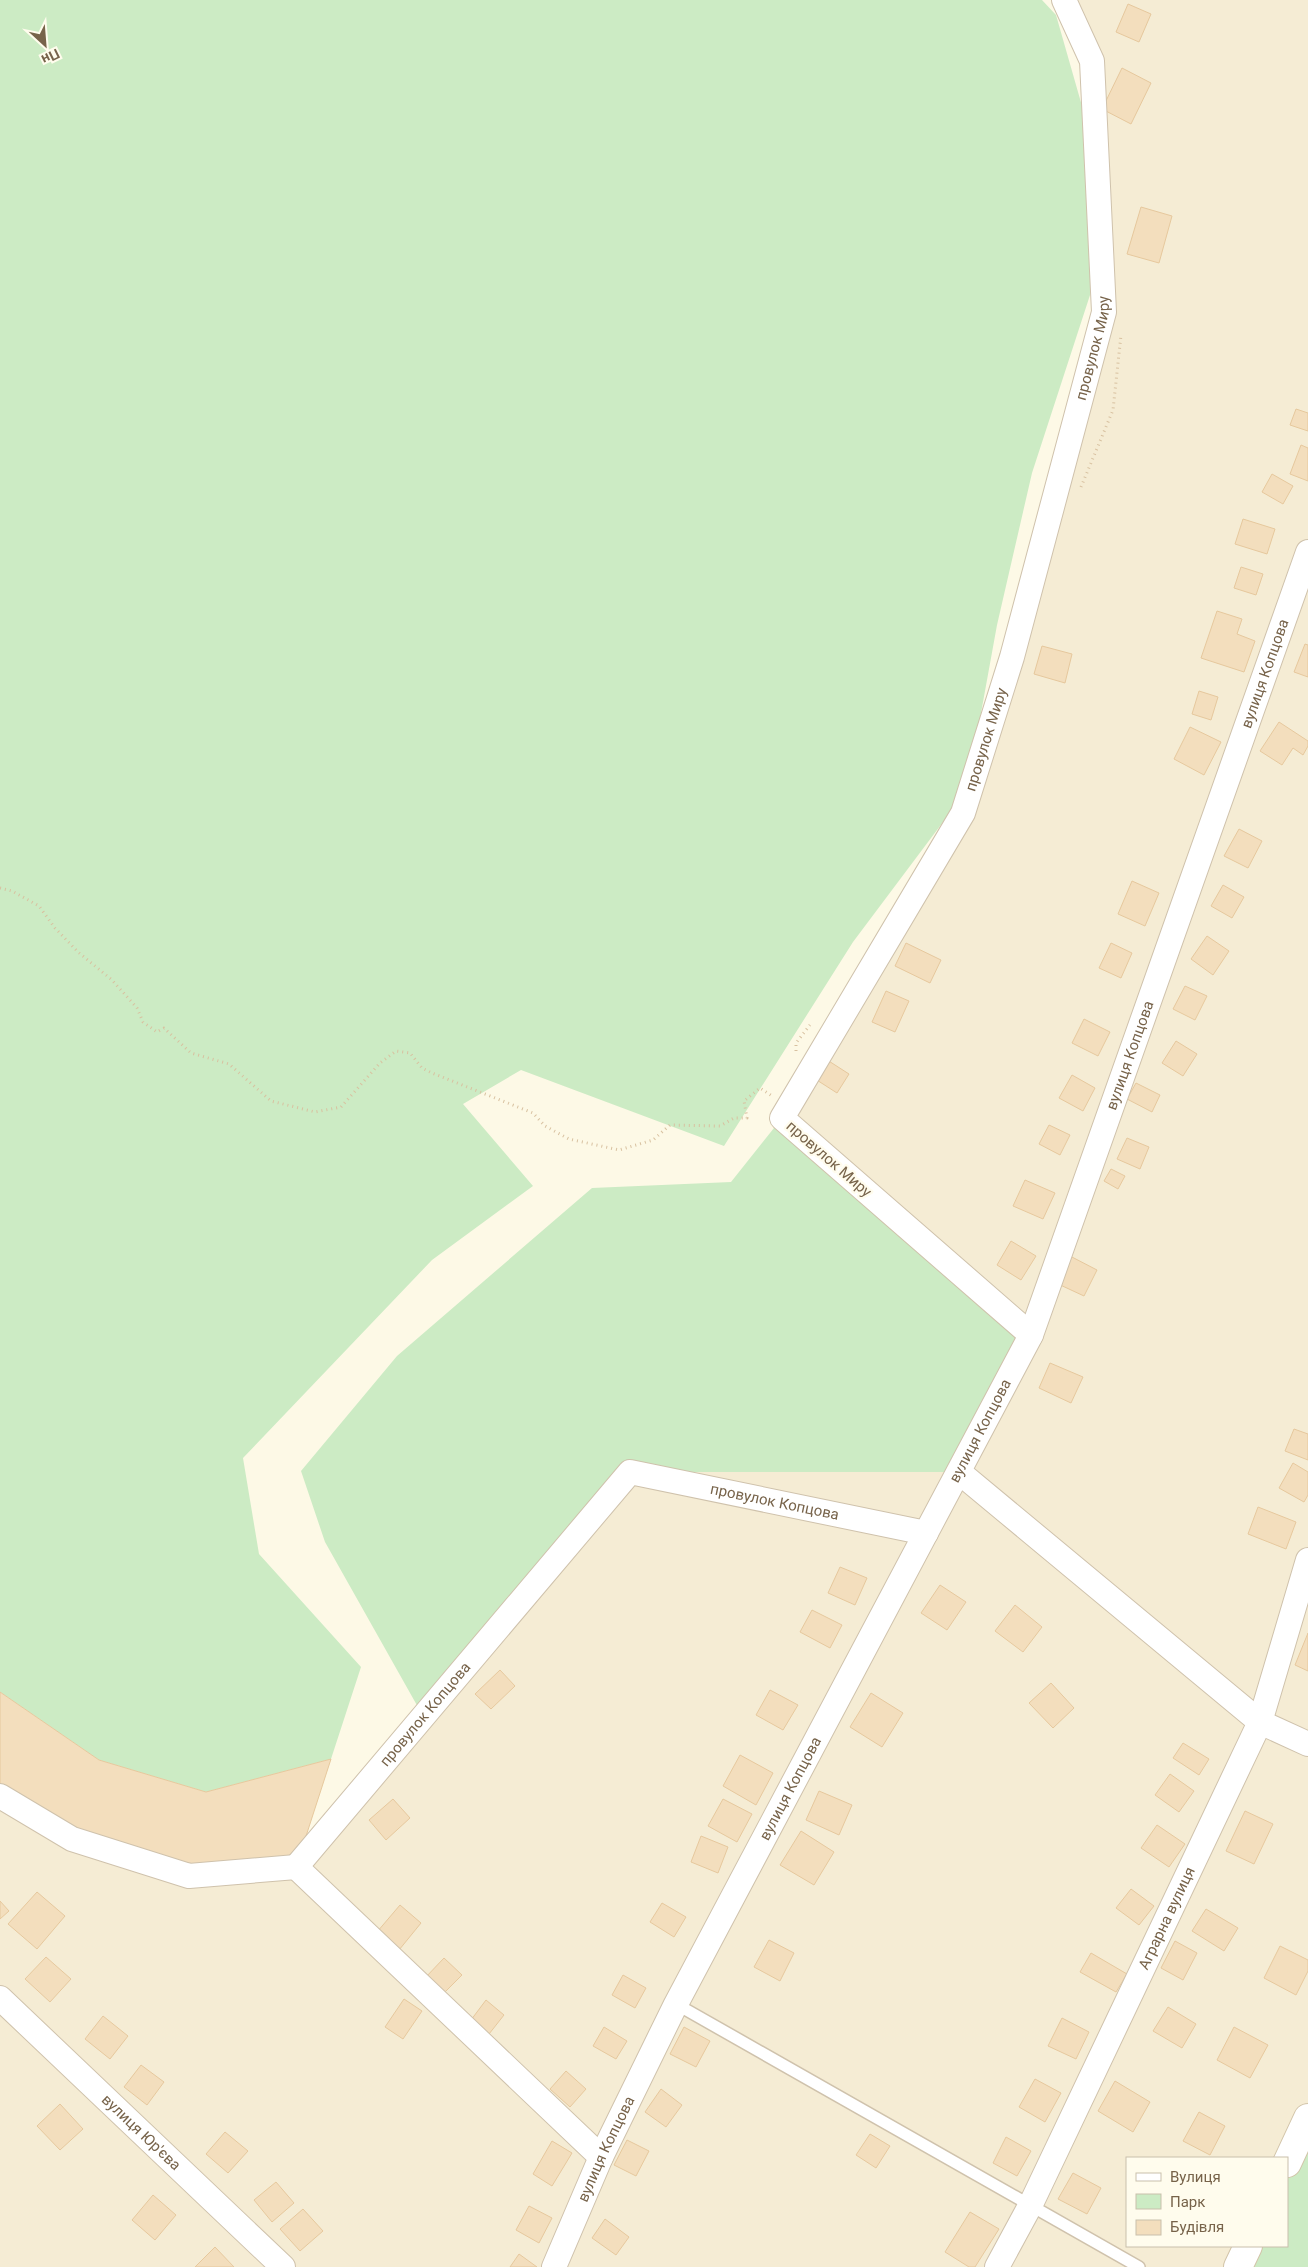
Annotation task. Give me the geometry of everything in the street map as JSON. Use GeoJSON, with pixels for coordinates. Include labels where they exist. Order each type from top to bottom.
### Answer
{"type":"FeatureCollection","features":[{"type":"Feature","properties":{"kind":"main road"},"geometry":{"type":"LineString","coordinates":[[1288,2161],[1308,2118]]}},
{"type":"Feature","properties":{"kind":"main road"},"geometry":{"type":"LineString","coordinates":[[1238,2267],[1248,2247]]}},
{"type":"Feature","properties":{"kind":"street","name":"провулок Миру"},"geometry":{"type":"LineString","coordinates":[[1031,1335],[782,1118],[963,813],[1012,656],[1104,312],[1092,61],[1064,0]]}},
{"type":"Feature","properties":{"kind":"street","name":"вулиця Копцова"},"geometry":{"type":"LineString","coordinates":[[554,2267],[600,2157],[676,2004],[1031,1335],[1308,552]]}},
{"type":"Feature","properties":{"kind":"street","name":"провулок Копцова"},"geometry":{"type":"LineString","coordinates":[[296,1867],[630,1472],[926,1533]]}},
{"type":"Feature","properties":{"kind":"street"},"geometry":{"type":"LineString","coordinates":[[959,1472],[1260,1722],[1308,1744]]}},
{"type":"Feature","properties":{"kind":"street","name":"Аграрна вулиця"},"geometry":{"type":"LineString","coordinates":[[997,2267],[1030,2206],[1260,1722],[1308,1560]]}},
{"type":"Feature","properties":{"kind":"street"},"geometry":{"type":"LineString","coordinates":[[0,1796],[72,1839],[188,1876],[296,1867],[600,2157]]}},
{"type":"Feature","properties":{"kind":"street","name":"вулиця Юр'єва"},"geometry":{"type":"LineString","coordinates":[[0,1998],[283,2267]]}},
{"type":"Feature","properties":{"kind":"lane"},"geometry":{"type":"LineString","coordinates":[[676,2004],[1139,2267]]}},
{"type":"Feature","properties":{"kind":"path"},"geometry":{"type":"LineString","coordinates":[[1078,492],[1113,410],[1122,343],[1121,333]]}},
{"type":"Feature","properties":{"kind":"path"},"geometry":{"type":"LineString","coordinates":[[0,888],[12,891],[39,906],[66,940],[112,980],[137,1008],[143,1022],[157,1032],[164,1028],[191,1053],[229,1064],[271,1101],[302,1110],[315,1112],[341,1107],[380,1063],[396,1051],[410,1053],[422,1068],[432,1073],[532,1113],[545,1126],[569,1139],[619,1150],[653,1140],[670,1126],[720,1126],[734,1118],[747,1118],[744,1101],[760,1088],[775,1098]]}},
{"type":"Feature","properties":{"kind":"path"},"geometry":{"type":"LineString","coordinates":[[796,1058],[796,1043],[813,1021]]}},
{"type":"Feature","properties":{"kind":"shaded area"},"geometry":{"type":"Polygon","coordinates":[[[1064,0],[1308,0],[1308,2118],[1288,2157],[1126,2157],[1126,2247],[1248,2247],[1238,2267],[0,2267],[0,1796],[296,1867],[630,1472],[782,1118],[963,813],[1104,313],[1092,61],[1064,0]]]}},
{"type":"Feature","properties":{"kind":"green space"},"geometry":{"type":"Polygon","coordinates":[[[0,0],[1042,0],[1056,15],[1100,169],[1091,292],[1032,473],[997,625],[967,790],[853,942],[724,1146],[521,1070],[463,1104],[533,1186],[432,1260],[243,1458],[259,1554],[361,1667],[331,1759],[206,1792],[99,1760],[0,1692],[0,0]]]}},
{"type":"Feature","properties":{"kind":"green space"},"geometry":{"type":"Polygon","coordinates":[[[782,1118],[1031,1335],[959,1472],[630,1472],[423,1716],[325,1542],[301,1471],[397,1356],[592,1188],[731,1182],[782,1118]]]}},
{"type":"Feature","properties":{"kind":"green space"},"geometry":{"type":"Polygon","coordinates":[[[1308,2118],[1308,2267],[1238,2267],[1248,2247],[1288,2247],[1288,2161],[1308,2118]]]}},
{"type":"Feature","properties":{"kind":"building"},"geometry":{"type":"Polygon","coordinates":[[[1128,4],[1151,14],[1139,42],[1116,32],[1128,4]]]}},
{"type":"Feature","properties":{"kind":"building"},"geometry":{"type":"Polygon","coordinates":[[[1122,68],[1151,83],[1131,124],[1102,109],[1122,68]]]}},
{"type":"Feature","properties":{"kind":"building"},"geometry":{"type":"Polygon","coordinates":[[[1141,207],[1172,216],[1159,263],[1127,254],[1141,207]]]}},
{"type":"Feature","properties":{"kind":"building"},"geometry":{"type":"Polygon","coordinates":[[[1296,409],[1308,413],[1308,431],[1290,425],[1296,409]]]}},
{"type":"Feature","properties":{"kind":"building"},"geometry":{"type":"Polygon","coordinates":[[[1301,445],[1308,448],[1308,481],[1290,474],[1301,445]]]}},
{"type":"Feature","properties":{"kind":"building"},"geometry":{"type":"Polygon","coordinates":[[[1272,474],[1293,486],[1283,504],[1262,492],[1272,474]]]}},
{"type":"Feature","properties":{"kind":"building"},"geometry":{"type":"Polygon","coordinates":[[[1243,519],[1275,529],[1267,554],[1235,544],[1243,519]]]}},
{"type":"Feature","properties":{"kind":"building"},"geometry":{"type":"Polygon","coordinates":[[[1241,567],[1263,574],[1256,595],[1234,588],[1241,567]]]}},
{"type":"Feature","properties":{"kind":"building"},"geometry":{"type":"Polygon","coordinates":[[[1217,611],[1242,619],[1237,634],[1255,641],[1244,672],[1201,658],[1217,611]]]}},
{"type":"Feature","properties":{"kind":"building"},"geometry":{"type":"Polygon","coordinates":[[[1305,644],[1308,645],[1308,677],[1294,672],[1305,644]]]}},
{"type":"Feature","properties":{"kind":"building"},"geometry":{"type":"Polygon","coordinates":[[[1042,646],[1072,654],[1065,683],[1034,674],[1042,646]]]}},
{"type":"Feature","properties":{"kind":"building"},"geometry":{"type":"Polygon","coordinates":[[[1199,691],[1218,697],[1211,720],[1192,714],[1199,691]]]}},
{"type":"Feature","properties":{"kind":"building"},"geometry":{"type":"Polygon","coordinates":[[[1279,722],[1308,741],[1308,746],[1303,755],[1293,748],[1282,765],[1260,751],[1279,722]]]}},
{"type":"Feature","properties":{"kind":"building"},"geometry":{"type":"Polygon","coordinates":[[[1190,727],[1221,742],[1204,775],[1174,759],[1190,727]]]}},
{"type":"Feature","properties":{"kind":"building"},"geometry":{"type":"Polygon","coordinates":[[[1239,829],[1262,841],[1248,868],[1224,856],[1239,829]]]}},
{"type":"Feature","properties":{"kind":"building"},"geometry":{"type":"Polygon","coordinates":[[[1132,881],[1159,893],[1145,926],[1118,914],[1132,881]]]}},
{"type":"Feature","properties":{"kind":"building"},"geometry":{"type":"Polygon","coordinates":[[[1223,885],[1244,897],[1232,918],[1211,906],[1223,885]]]}},
{"type":"Feature","properties":{"kind":"building"},"geometry":{"type":"Polygon","coordinates":[[[1207,936],[1229,951],[1213,975],[1191,959],[1207,936]]]}},
{"type":"Feature","properties":{"kind":"building"},"geometry":{"type":"Polygon","coordinates":[[[906,943],[941,960],[930,983],[895,966],[906,943]]]}},
{"type":"Feature","properties":{"kind":"building"},"geometry":{"type":"Polygon","coordinates":[[[1111,943],[1132,953],[1121,978],[1099,968],[1111,943]]]}},
{"type":"Feature","properties":{"kind":"building"},"geometry":{"type":"Polygon","coordinates":[[[1185,986],[1207,996],[1195,1020],[1173,1009],[1185,986]]]}},
{"type":"Feature","properties":{"kind":"building"},"geometry":{"type":"Polygon","coordinates":[[[886,991],[909,1001],[895,1032],[872,1022],[886,991]]]}},
{"type":"Feature","properties":{"kind":"building"},"geometry":{"type":"Polygon","coordinates":[[[1084,1019],[1110,1032],[1098,1056],[1072,1043],[1084,1019]]]}},
{"type":"Feature","properties":{"kind":"building"},"geometry":{"type":"Polygon","coordinates":[[[1176,1041],[1197,1054],[1183,1076],[1162,1063],[1176,1041]]]}},
{"type":"Feature","properties":{"kind":"building"},"geometry":{"type":"Polygon","coordinates":[[[821,1056],[849,1074],[837,1093],[809,1075],[821,1056]]]}},
{"type":"Feature","properties":{"kind":"building"},"geometry":{"type":"Polygon","coordinates":[[[1072,1075],[1095,1088],[1083,1111],[1059,1098],[1072,1075]]]}},
{"type":"Feature","properties":{"kind":"building"},"geometry":{"type":"Polygon","coordinates":[[[1136,1083],[1160,1095],[1152,1112],[1127,1099],[1136,1083]]]}},
{"type":"Feature","properties":{"kind":"building"},"geometry":{"type":"Polygon","coordinates":[[[1049,1125],[1070,1135],[1060,1155],[1039,1144],[1049,1125]]]}},
{"type":"Feature","properties":{"kind":"building"},"geometry":{"type":"Polygon","coordinates":[[[1127,1138],[1149,1147],[1140,1169],[1117,1159],[1127,1138]]]}},
{"type":"Feature","properties":{"kind":"building"},"geometry":{"type":"Polygon","coordinates":[[[1111,1169],[1125,1176],[1118,1189],[1104,1181],[1111,1169]]]}},
{"type":"Feature","properties":{"kind":"building"},"geometry":{"type":"Polygon","coordinates":[[[1025,1180],[1055,1193],[1043,1219],[1013,1206],[1025,1180]]]}},
{"type":"Feature","properties":{"kind":"building"},"geometry":{"type":"Polygon","coordinates":[[[1011,1241],[1036,1256],[1021,1280],[997,1265],[1011,1241]]]}},
{"type":"Feature","properties":{"kind":"building"},"geometry":{"type":"Polygon","coordinates":[[[1070,1256],[1097,1270],[1084,1296],[1056,1283],[1070,1256]]]}},
{"type":"Feature","properties":{"kind":"building"},"geometry":{"type":"Polygon","coordinates":[[[1050,1363],[1083,1377],[1071,1403],[1039,1388],[1050,1363]]]}},
{"type":"Feature","properties":{"kind":"building"},"geometry":{"type":"Polygon","coordinates":[[[1294,1429],[1308,1434],[1308,1460],[1285,1451],[1294,1429]]]}},
{"type":"Feature","properties":{"kind":"building"},"geometry":{"type":"Polygon","coordinates":[[[1293,1463],[1308,1472],[1308,1495],[1304,1502],[1279,1488],[1293,1463]]]}},
{"type":"Feature","properties":{"kind":"building"},"geometry":{"type":"Polygon","coordinates":[[[1258,1507],[1296,1522],[1286,1549],[1248,1534],[1258,1507]]]}},
{"type":"Feature","properties":{"kind":"building"},"geometry":{"type":"Polygon","coordinates":[[[840,1567],[867,1578],[855,1605],[828,1593],[840,1567]]]}},
{"type":"Feature","properties":{"kind":"building"},"geometry":{"type":"Polygon","coordinates":[[[940,1585],[966,1602],[947,1630],[921,1613],[940,1585]]]}},
{"type":"Feature","properties":{"kind":"building"},"geometry":{"type":"Polygon","coordinates":[[[1015,1605],[1042,1627],[1023,1652],[995,1631],[1015,1605]]]}},
{"type":"Feature","properties":{"kind":"building"},"geometry":{"type":"Polygon","coordinates":[[[812,1610],[842,1625],[830,1648],[800,1632],[812,1610]]]}},
{"type":"Feature","properties":{"kind":"building"},"geometry":{"type":"Polygon","coordinates":[[[1308,1633],[1308,1671],[1295,1665],[1308,1633]]]}},
{"type":"Feature","properties":{"kind":"building"},"geometry":{"type":"Polygon","coordinates":[[[500,1670],[515,1686],[491,1709],[475,1694],[500,1670]]]}},
{"type":"Feature","properties":{"kind":"building"},"geometry":{"type":"Polygon","coordinates":[[[1051,1683],[1074,1708],[1053,1728],[1029,1703],[1051,1683]]]}},
{"type":"Feature","properties":{"kind":"building"},"geometry":{"type":"Polygon","coordinates":[[[770,1690],[798,1705],[783,1730],[756,1715],[770,1690]]]}},
{"type":"Feature","properties":{"kind":"building"},"geometry":{"type":"Polygon","coordinates":[[[0,1692],[99,1760],[206,1792],[331,1759],[296,1867],[189,1876],[0,1796],[0,1692]]]}},
{"type":"Feature","properties":{"kind":"building"},"geometry":{"type":"Polygon","coordinates":[[[871,1693],[903,1713],[882,1747],[850,1727],[871,1693]]]}},
{"type":"Feature","properties":{"kind":"building"},"geometry":{"type":"Polygon","coordinates":[[[1183,1743],[1209,1759],[1199,1775],[1173,1758],[1183,1743]]]}},
{"type":"Feature","properties":{"kind":"building"},"geometry":{"type":"Polygon","coordinates":[[[740,1755],[773,1773],[756,1805],[723,1786],[740,1755]]]}},
{"type":"Feature","properties":{"kind":"building"},"geometry":{"type":"Polygon","coordinates":[[[1170,1774],[1194,1791],[1179,1812],[1155,1795],[1170,1774]]]}},
{"type":"Feature","properties":{"kind":"building"},"geometry":{"type":"Polygon","coordinates":[[[819,1791],[852,1805],[839,1835],[806,1820],[819,1791]]]}},
{"type":"Feature","properties":{"kind":"building"},"geometry":{"type":"Polygon","coordinates":[[[393,1799],[410,1818],[386,1840],[369,1820],[393,1799]]]}},
{"type":"Feature","properties":{"kind":"building"},"geometry":{"type":"Polygon","coordinates":[[[723,1799],[752,1814],[737,1842],[708,1826],[723,1799]]]}},
{"type":"Feature","properties":{"kind":"building"},"geometry":{"type":"Polygon","coordinates":[[[1245,1811],[1273,1824],[1254,1864],[1226,1851],[1245,1811]]]}},
{"type":"Feature","properties":{"kind":"building"},"geometry":{"type":"Polygon","coordinates":[[[1157,1825],[1185,1844],[1169,1867],[1141,1848],[1157,1825]]]}},
{"type":"Feature","properties":{"kind":"building"},"geometry":{"type":"Polygon","coordinates":[[[801,1831],[834,1852],[814,1885],[780,1865],[801,1831]]]}},
{"type":"Feature","properties":{"kind":"building"},"geometry":{"type":"Polygon","coordinates":[[[701,1836],[728,1847],[718,1873],[691,1862],[701,1836]]]}},
{"type":"Feature","properties":{"kind":"building"},"geometry":{"type":"Polygon","coordinates":[[[1131,1889],[1154,1906],[1139,1925],[1116,1908],[1131,1889]]]}},
{"type":"Feature","properties":{"kind":"building"},"geometry":{"type":"Polygon","coordinates":[[[37,1892],[65,1916],[37,1949],[8,1924],[37,1892]]]}},
{"type":"Feature","properties":{"kind":"building"},"geometry":{"type":"Polygon","coordinates":[[[0,1901],[9,1911],[0,1919],[0,1901]]]}},
{"type":"Feature","properties":{"kind":"building"},"geometry":{"type":"Polygon","coordinates":[[[662,1903],[686,1917],[674,1937],[650,1922],[662,1903]]]}},
{"type":"Feature","properties":{"kind":"building"},"geometry":{"type":"Polygon","coordinates":[[[400,1905],[421,1923],[399,1950],[377,1932],[400,1905]]]}},
{"type":"Feature","properties":{"kind":"building"},"geometry":{"type":"Polygon","coordinates":[[[1206,1909],[1238,1928],[1224,1951],[1192,1931],[1206,1909]]]}},
{"type":"Feature","properties":{"kind":"building"},"geometry":{"type":"Polygon","coordinates":[[[769,1940],[794,1953],[780,1981],[754,1967],[769,1940]]]}},
{"type":"Feature","properties":{"kind":"building"},"geometry":{"type":"Polygon","coordinates":[[[1175,1941],[1197,1953],[1183,1980],[1161,1968],[1175,1941]]]}},
{"type":"Feature","properties":{"kind":"building"},"geometry":{"type":"Polygon","coordinates":[[[1280,1946],[1308,1960],[1308,1971],[1296,1995],[1264,1978],[1280,1946]]]}},
{"type":"Feature","properties":{"kind":"building"},"geometry":{"type":"Polygon","coordinates":[[[1091,1953],[1127,1974],[1116,1992],[1080,1972],[1091,1953]]]}},
{"type":"Feature","properties":{"kind":"building"},"geometry":{"type":"Polygon","coordinates":[[[46,1957],[71,1979],[50,2002],[25,1979],[46,1957]]]}},
{"type":"Feature","properties":{"kind":"building"},"geometry":{"type":"Polygon","coordinates":[[[444,1958],[462,1975],[442,1995],[425,1978],[444,1958]]]}},
{"type":"Feature","properties":{"kind":"building"},"geometry":{"type":"Polygon","coordinates":[[[623,1975],[646,1988],[635,2008],[612,1995],[623,1975]]]}},
{"type":"Feature","properties":{"kind":"building"},"geometry":{"type":"Polygon","coordinates":[[[404,1999],[422,2011],[403,2039],[385,2027],[404,1999]]]}},
{"type":"Feature","properties":{"kind":"building"},"geometry":{"type":"Polygon","coordinates":[[[486,2000],[504,2015],[489,2034],[471,2020],[486,2000]]]}},
{"type":"Feature","properties":{"kind":"building"},"geometry":{"type":"Polygon","coordinates":[[[1168,2007],[1196,2024],[1182,2048],[1153,2031],[1168,2007]]]}},
{"type":"Feature","properties":{"kind":"building"},"geometry":{"type":"Polygon","coordinates":[[[103,2016],[128,2036],[110,2059],[85,2039],[103,2016]]]}},
{"type":"Feature","properties":{"kind":"building"},"geometry":{"type":"Polygon","coordinates":[[[1062,2018],[1089,2032],[1076,2059],[1048,2046],[1062,2018]]]}},
{"type":"Feature","properties":{"kind":"building"},"geometry":{"type":"Polygon","coordinates":[[[604,2027],[627,2041],[616,2059],[593,2046],[604,2027]]]}},
{"type":"Feature","properties":{"kind":"building"},"geometry":{"type":"Polygon","coordinates":[[[684,2027],[710,2041],[696,2067],[670,2054],[684,2027]]]}},
{"type":"Feature","properties":{"kind":"building"},"geometry":{"type":"Polygon","coordinates":[[[1234,2027],[1268,2045],[1250,2078],[1217,2060],[1234,2027]]]}},
{"type":"Feature","properties":{"kind":"building"},"geometry":{"type":"Polygon","coordinates":[[[141,2065],[164,2082],[147,2105],[124,2087],[141,2065]]]}},
{"type":"Feature","properties":{"kind":"building"},"geometry":{"type":"Polygon","coordinates":[[[566,2071],[586,2089],[570,2107],[550,2089],[566,2071]]]}},
{"type":"Feature","properties":{"kind":"building"},"geometry":{"type":"Polygon","coordinates":[[[1035,2079],[1061,2093],[1045,2122],[1019,2107],[1035,2079]]]}},
{"type":"Feature","properties":{"kind":"building"},"geometry":{"type":"Polygon","coordinates":[[[1115,2081],[1150,2102],[1133,2132],[1098,2111],[1115,2081]]]}},
{"type":"Feature","properties":{"kind":"building"},"geometry":{"type":"Polygon","coordinates":[[[661,2089],[682,2105],[666,2127],[645,2112],[661,2089]]]}},
{"type":"Feature","properties":{"kind":"building"},"geometry":{"type":"Polygon","coordinates":[[[60,2104],[83,2129],[60,2150],[37,2126],[60,2104]]]}},
{"type":"Feature","properties":{"kind":"building"},"geometry":{"type":"Polygon","coordinates":[[[1199,2112],[1225,2126],[1210,2155],[1183,2141],[1199,2112]]]}},
{"type":"Feature","properties":{"kind":"building"},"geometry":{"type":"Polygon","coordinates":[[[225,2132],[248,2151],[228,2173],[206,2154],[225,2132]]]}},
{"type":"Feature","properties":{"kind":"building"},"geometry":{"type":"Polygon","coordinates":[[[870,2134],[890,2146],[876,2168],[856,2155],[870,2134]]]}},
{"type":"Feature","properties":{"kind":"building"},"geometry":{"type":"Polygon","coordinates":[[[1006,2137],[1031,2151],[1017,2176],[993,2163],[1006,2137]]]}},
{"type":"Feature","properties":{"kind":"building"},"geometry":{"type":"Polygon","coordinates":[[[627,2140],[649,2151],[636,2176],[614,2165],[627,2140]]]}},
{"type":"Feature","properties":{"kind":"building"},"geometry":{"type":"Polygon","coordinates":[[[552,2141],[572,2153],[552,2186],[533,2174],[552,2141]]]}},
{"type":"Feature","properties":{"kind":"building"},"geometry":{"type":"Polygon","coordinates":[[[1073,2173],[1101,2188],[1087,2214],[1058,2199],[1073,2173]]]}},
{"type":"Feature","properties":{"kind":"building"},"geometry":{"type":"Polygon","coordinates":[[[276,2182],[294,2203],[272,2222],[254,2200],[276,2182]]]}},
{"type":"Feature","properties":{"kind":"building"},"geometry":{"type":"Polygon","coordinates":[[[153,2195],[176,2215],[155,2240],[132,2220],[153,2195]]]}},
{"type":"Feature","properties":{"kind":"building"},"geometry":{"type":"Polygon","coordinates":[[[529,2206],[552,2218],[539,2243],[516,2230],[529,2206]]]}},
{"type":"Feature","properties":{"kind":"building"},"geometry":{"type":"Polygon","coordinates":[[[303,2209],[323,2231],[300,2251],[280,2229],[303,2209]]]}},
{"type":"Feature","properties":{"kind":"building"},"geometry":{"type":"Polygon","coordinates":[[[970,2212],[999,2229],[975,2267],[969,2267],[945,2252],[970,2212]]]}},
{"type":"Feature","properties":{"kind":"building"},"geometry":{"type":"Polygon","coordinates":[[[605,2219],[629,2237],[616,2255],[592,2238],[605,2219]]]}},
{"type":"Feature","properties":{"kind":"building"},"geometry":{"type":"Polygon","coordinates":[[[215,2247],[234,2267],[195,2267],[215,2247]]]}},
{"type":"Feature","properties":{"kind":"building"},"geometry":{"type":"Polygon","coordinates":[[[519,2254],[537,2267],[510,2267],[519,2254]]]}}]}
